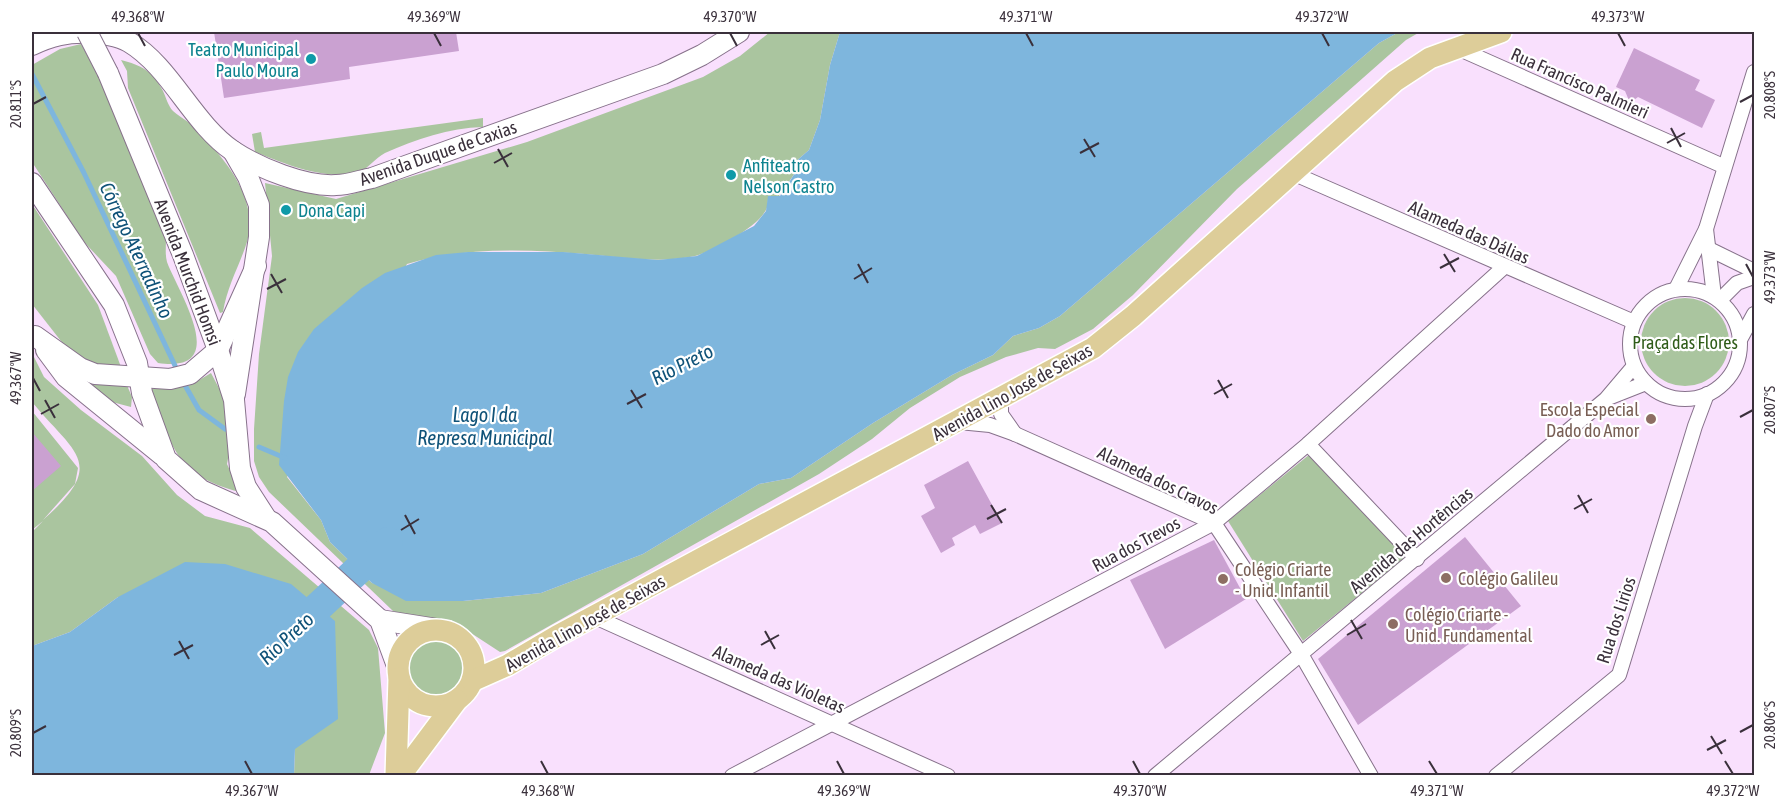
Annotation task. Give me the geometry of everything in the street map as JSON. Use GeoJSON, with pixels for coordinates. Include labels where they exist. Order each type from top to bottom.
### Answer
{"type":"FeatureCollection","features":[{"type":"Feature","properties":{"kind":"main road","name":"Avenida Duque de Caxias"},"geometry":{"type":"LineString","coordinates":[[32,45],[69,32],[105,34],[128,41],[146,55],[203,124],[233,151],[278,173],[306,182],[337,185],[372,178],[663,74],[702,55],[739,32]]}},
{"type":"Feature","properties":{"kind":"main road","name":"Avenida Murchid Homsi"},"geometry":{"type":"LineString","coordinates":[[87,32],[108,73],[183,255],[218,350],[234,400],[240,468],[246,487],[266,518],[377,617],[398,672]]}},
{"type":"Feature","properties":{"kind":"main road","name":"Avenida Lino José de Seixas"},"geometry":{"type":"LineString","coordinates":[[472,681],[508,665],[1093,348],[1395,81],[1430,58],[1501,32]]}},
{"type":"Feature","properties":{"kind":"main road"},"geometry":{"type":"LineString","coordinates":[[233,151],[248,177],[259,205],[256,266],[234,400]]}},
{"type":"Feature","properties":{"kind":"main road","name":"Avenida Murchid Homsi"},"geometry":{"type":"LineString","coordinates":[[32,183],[114,305],[137,363],[142,393],[166,459],[189,482],[216,499],[266,518]]}},
{"type":"Feature","properties":{"kind":"main road"},"geometry":{"type":"LineString","coordinates":[[33,334],[80,368],[95,374],[139,379],[170,379],[190,374],[218,350],[256,266]]}},
{"type":"Feature","properties":{"kind":"main road"},"geometry":{"type":"LineString","coordinates":[[33,334],[66,377],[166,459]]}},
{"type":"Feature","properties":{"kind":"main road"},"geometry":{"type":"LineString","coordinates":[[377,617],[437,629],[460,637],[468,646],[475,670],[472,681],[398,776]]}},
{"type":"Feature","properties":{"kind":"main road"},"geometry":{"type":"LineString","coordinates":[[398,776],[398,672],[406,644],[415,636],[437,629]]}},
{"type":"Feature","properties":{"kind":"main road"},"geometry":{"type":"LineString","coordinates":[[398,672],[403,689],[422,704],[446,705],[457,700]]}},
{"type":"Feature","properties":{"kind":"street","name":"Rua Francisco Palmieri"},"geometry":{"type":"LineString","coordinates":[[1455,47],[1724,166]]}},
{"type":"Feature","properties":{"kind":"street"},"geometry":{"type":"LineString","coordinates":[[1676,289],[1706,229],[1755,72]]}},
{"type":"Feature","properties":{"kind":"street","name":"Alameda das Dálias"},"geometry":{"type":"LineString","coordinates":[[1290,172],[1634,322]]}},
{"type":"Feature","properties":{"kind":"street"},"geometry":{"type":"LineString","coordinates":[[1706,229],[1717,298],[1737,324],[1741,338],[1740,356],[1733,372],[1722,385],[1707,394],[1686,399],[1672,398],[1646,383],[1634,366],[1630,352],[1634,322],[1644,306],[1659,295],[1676,289],[1690,288],[1717,298]]}},
{"type":"Feature","properties":{"kind":"street"},"geometry":{"type":"LineString","coordinates":[[1709,249],[1755,271]]}},
{"type":"Feature","properties":{"kind":"street","name":"Rua dos Trevos"},"geometry":{"type":"LineString","coordinates":[[732,776],[1214,523],[1308,444],[1504,267]]}},
{"type":"Feature","properties":{"kind":"street"},"geometry":{"type":"LineString","coordinates":[[1717,298],[1737,283],[1755,277]]}},
{"type":"Feature","properties":{"kind":"street"},"geometry":{"type":"LineString","coordinates":[[1741,338],[1755,314]]}},
{"type":"Feature","properties":{"kind":"street","name":"Avenida das Hortências"},"geometry":{"type":"LineString","coordinates":[[1155,776],[1606,399],[1634,366]]}},
{"type":"Feature","properties":{"kind":"street","name":"Avenida das Hortências"},"geometry":{"type":"LineString","coordinates":[[1606,399],[1646,383]]}},
{"type":"Feature","properties":{"kind":"street","name":"Rua dos Lirios"},"geometry":{"type":"LineString","coordinates":[[1496,776],[1619,675],[1695,426],[1707,394]]}},
{"type":"Feature","properties":{"kind":"street"},"geometry":{"type":"LineString","coordinates":[[1001,399],[1001,414],[1015,434]]}},
{"type":"Feature","properties":{"kind":"street"},"geometry":{"type":"LineString","coordinates":[[1686,399],[1695,426]]}},
{"type":"Feature","properties":{"kind":"street","name":"Alameda dos Cravos"},"geometry":{"type":"LineString","coordinates":[[959,422],[990,425],[1015,434],[1214,523],[1301,654],[1371,776]]}},
{"type":"Feature","properties":{"kind":"street"},"geometry":{"type":"LineString","coordinates":[[1308,444],[1417,559]]}},
{"type":"Feature","properties":{"kind":"street","name":"Alameda das Violetas"},"geometry":{"type":"LineString","coordinates":[[595,617],[948,776]]}},
{"type":"Feature","properties":{"kind":"green space"},"geometry":{"type":"Polygon","coordinates":[[[770,32],[840,32],[830,65],[820,120],[809,150],[794,163],[795,173],[779,196],[768,196],[765,211],[743,232],[712,250],[681,258],[640,259],[518,250],[473,252],[429,258],[407,264],[287,477],[321,520],[330,542],[372,583],[463,601],[541,593],[643,554],[759,484],[791,478],[873,423],[952,375],[993,355],[1013,336],[1039,328],[1060,316],[1379,43],[1399,32],[1420,32],[1406,40],[1237,189],[1133,295],[1093,329],[1055,349],[1038,348],[1006,357],[960,377],[910,408],[872,439],[819,474],[505,651],[500,652],[451,620],[414,619],[393,611],[269,492],[259,477],[254,461],[259,354],[272,256],[265,183],[336,199],[527,142],[703,77],[740,56],[770,32]]]}},
{"type":"Feature","properties":{"kind":"green space"},"geometry":{"type":"Polygon","coordinates":[[[81,44],[103,84],[166,239],[167,262],[195,328],[197,344],[193,356],[180,363],[158,363],[150,354],[116,276],[84,242],[32,162],[32,65],[60,49],[81,44]]]}},
{"type":"Feature","properties":{"kind":"green space"},"geometry":{"type":"Polygon","coordinates":[[[121,60],[135,64],[155,78],[171,109],[188,122],[213,148],[236,178],[244,194],[249,212],[249,230],[223,312],[220,313],[128,88],[127,71],[121,60]]]}},
{"type":"Feature","properties":{"kind":"green space"},"geometry":{"type":"Polygon","coordinates":[[[483,118],[483,127],[445,132],[409,143],[385,153],[362,171],[346,174],[306,170],[255,152],[252,134],[261,132],[264,148],[483,118]]]}},
{"type":"Feature","properties":{"kind":"green space"},"geometry":{"type":"Polygon","coordinates":[[[32,204],[98,305],[121,367],[98,368],[68,350],[32,304],[32,204]]]}},
{"type":"Feature","properties":{"kind":"green space","name":"Praça das Flores"},"geometry":{"type":"Polygon","coordinates":[[[1685,298],[1702,301],[1716,311],[1726,325],[1729,342],[1726,359],[1716,373],[1702,383],[1685,386],[1668,383],[1654,373],[1644,359],[1641,342],[1644,325],[1654,311],[1668,301],[1685,298]]]}},
{"type":"Feature","properties":{"kind":"green space"},"geometry":{"type":"Polygon","coordinates":[[[32,353],[44,377],[81,410],[142,456],[177,495],[205,516],[250,528],[369,630],[378,648],[385,733],[369,775],[294,775],[295,749],[118,597],[70,632],[32,646],[32,532],[43,521],[32,530],[32,411],[78,468],[75,484],[43,520],[63,501],[75,485],[79,471],[78,459],[72,447],[32,402],[32,353]]]}},
{"type":"Feature","properties":{"kind":"green space"},"geometry":{"type":"Polygon","coordinates":[[[211,373],[221,392],[228,416],[230,448],[227,464],[240,492],[201,477],[188,467],[171,442],[150,389],[191,385],[211,373]]]}},
{"type":"Feature","properties":{"kind":"green space"},"geometry":{"type":"Polygon","coordinates":[[[126,383],[132,397],[131,407],[112,402],[87,384],[126,383]]]}},
{"type":"Feature","properties":{"kind":"green space"},"geometry":{"type":"Polygon","coordinates":[[[1310,454],[1406,557],[1303,641],[1228,521],[1310,454]]]}},
{"type":"Feature","properties":{"kind":"green space"},"geometry":{"type":"Polygon","coordinates":[[[436,636],[448,638],[458,645],[465,655],[467,667],[465,679],[458,689],[448,696],[436,698],[424,696],[414,689],[407,679],[405,667],[407,655],[414,645],[424,638],[436,636]]]}},
{"type":"Feature","properties":{"kind":"water","name":"Lago I da Represa Municipal"},"geometry":{"type":"Polygon","coordinates":[[[840,32],[1399,32],[1379,43],[1060,316],[1039,328],[1013,336],[993,355],[952,375],[873,423],[791,478],[759,484],[643,554],[541,593],[463,601],[406,601],[372,583],[330,542],[321,520],[279,465],[288,377],[298,352],[314,329],[362,288],[385,273],[436,255],[468,252],[563,252],[658,260],[697,256],[754,226],[766,211],[768,196],[780,196],[795,173],[794,163],[809,150],[820,120],[830,65],[840,32]]]}},
{"type":"Feature","properties":{"kind":"water"},"geometry":{"type":"Polygon","coordinates":[[[185,562],[225,564],[291,584],[335,621],[338,719],[295,749],[294,775],[32,775],[32,646],[70,632],[118,597],[185,562]]]}},
{"type":"Feature","properties":{"kind":"building","name":"Teatro Municipal Paulo Moura"},"geometry":{"type":"Polygon","coordinates":[[[214,32],[456,32],[459,51],[349,67],[350,79],[224,98],[214,32]]]}},
{"type":"Feature","properties":{"kind":"building"},"geometry":{"type":"Polygon","coordinates":[[[1634,48],[1700,80],[1695,90],[1715,100],[1702,128],[1638,97],[1630,103],[1625,91],[1616,87],[1634,48]]]}},
{"type":"Feature","properties":{"kind":"building"},"geometry":{"type":"Polygon","coordinates":[[[32,432],[61,466],[32,491],[32,432]]]}},
{"type":"Feature","properties":{"kind":"building"},"geometry":{"type":"Polygon","coordinates":[[[968,461],[1002,523],[980,534],[975,525],[952,538],[955,545],[941,553],[921,516],[935,508],[924,485],[968,461]]]}},
{"type":"Feature","properties":{"kind":"building"},"geometry":{"type":"Polygon","coordinates":[[[1465,537],[1521,606],[1358,725],[1318,659],[1465,537]]]}},
{"type":"Feature","properties":{"kind":"building"},"geometry":{"type":"Polygon","coordinates":[[[1214,540],[1246,599],[1165,649],[1130,580],[1214,540]]]}},
{"type":"Feature","properties":{"kind":"waterway","name":"Córrego Aterradinho"},"geometry":{"type":"LineString","coordinates":[[32,74],[84,173],[178,372]]}},
{"type":"Feature","properties":{"kind":"waterway","name":"Córrego Aterradinho"},"geometry":{"type":"LineString","coordinates":[[182,380],[199,410],[225,429]]}},
{"type":"Feature","properties":{"kind":"waterway","name":"Córrego Aterradinho"},"geometry":{"type":"LineString","coordinates":[[259,447],[285,458]]}},
{"type":"Feature","properties":{"kind":"waterway","name":"Rio Preto"},"geometry":{"type":"LineString","coordinates":[[289,634],[388,542]]}},
{"type":"Feature","properties":{"kind":"place","name":"Teatro Municipal Paulo Moura"},"geometry":{"type":"Point","coordinates":[311,59]}},
{"type":"Feature","properties":{"kind":"place","name":"Anfiteatro Nelson Castro"},"geometry":{"type":"Point","coordinates":[731,175]}},
{"type":"Feature","properties":{"kind":"place","name":"Dona Capi"},"geometry":{"type":"Point","coordinates":[286,210]}},
{"type":"Feature","properties":{"kind":"place","name":"Escola Especial Dado do Amor"},"geometry":{"type":"Point","coordinates":[1651,419]}},
{"type":"Feature","properties":{"kind":"place","name":"Colégio Galileu"},"geometry":{"type":"Point","coordinates":[1446,578]}},
{"type":"Feature","properties":{"kind":"place","name":"Colégio Criarte - Unid. Infantil"},"geometry":{"type":"Point","coordinates":[1223,579]}},
{"type":"Feature","properties":{"kind":"place","name":"Colégio Criarte - Unid. Fundamental"},"geometry":{"type":"Point","coordinates":[1393,624]}}]}
